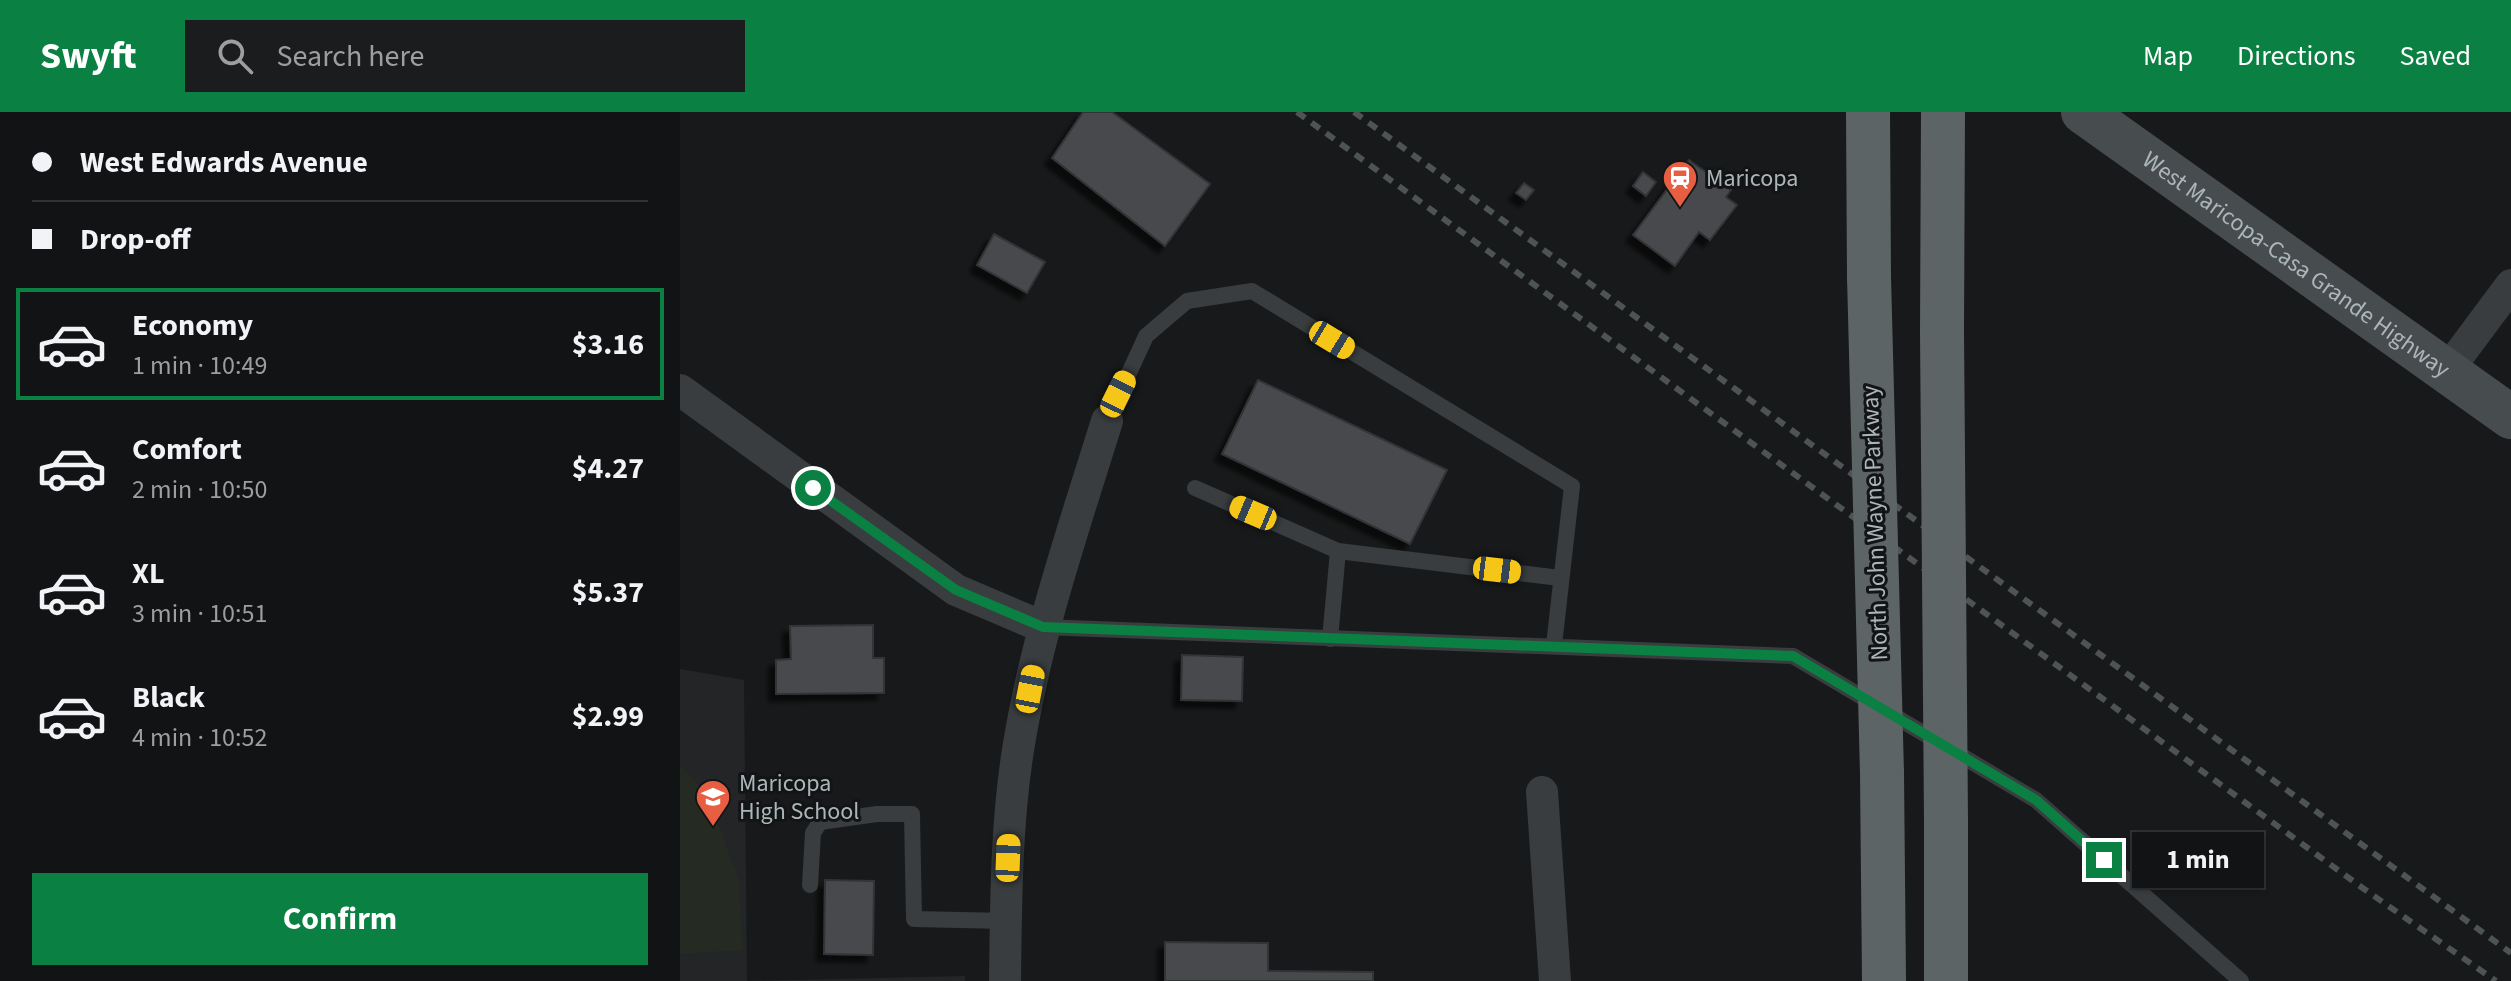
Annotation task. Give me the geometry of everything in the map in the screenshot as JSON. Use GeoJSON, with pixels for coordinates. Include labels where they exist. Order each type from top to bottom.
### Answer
{"type":"FeatureCollection","features":[{"type":"Feature","properties":{"kind":"highway","name":"North John Wayne Parkway"},"geometry":{"type":"LineString","coordinates":[[1868,112],[1884,981]]}},
{"type":"Feature","properties":{"kind":"highway"},"geometry":{"type":"LineString","coordinates":[[1943,112],[1946,981]]}},
{"type":"Feature","properties":{"kind":"main road","name":"West Maricopa-Casa Grande Highway"},"geometry":{"type":"LineString","coordinates":[[2083,112],[2511,417]]}},
{"type":"Feature","properties":{"kind":"street"},"geometry":{"type":"LineString","coordinates":[[2447,371],[2511,285]]}},
{"type":"Feature","properties":{"kind":"street"},"geometry":{"type":"LineString","coordinates":[[680,390],[956,590],[1043,627]]}},
{"type":"Feature","properties":{"kind":"street"},"geometry":{"type":"LineString","coordinates":[[1005,981],[1010,827],[1018,751],[1043,627],[1107,421]]}},
{"type":"Feature","properties":{"kind":"street"},"geometry":{"type":"LineString","coordinates":[[1542,792],[1555,981]]}},
{"type":"Feature","properties":{"kind":"lane"},"geometry":{"type":"LineString","coordinates":[[1107,421],[1146,336],[1187,301],[1252,291],[1572,486],[1554,645]]}},
{"type":"Feature","properties":{"kind":"lane"},"geometry":{"type":"LineString","coordinates":[[1195,488],[1338,551],[1560,578]]}},
{"type":"Feature","properties":{"kind":"lane"},"geometry":{"type":"LineString","coordinates":[[1330,639],[1338,551]]}},
{"type":"Feature","properties":{"kind":"lane"},"geometry":{"type":"LineString","coordinates":[[1043,627],[1793,656],[2036,800],[2241,981]]}},
{"type":"Feature","properties":{"kind":"lane"},"geometry":{"type":"LineString","coordinates":[[810,885],[813,833],[820,822],[877,814],[912,814],[914,919],[1006,921]]}},
{"type":"Feature","properties":{"kind":"shaded area","name":"Maricopa High School"},"geometry":{"type":"Polygon","coordinates":[[[680,669],[744,680],[747,981],[680,981],[680,669]]]}},
{"type":"Feature","properties":{"kind":"shaded area"},"geometry":{"type":"Polygon","coordinates":[[[680,766],[707,794],[738,878],[743,950],[680,954],[680,766]]]}},
{"type":"Feature","properties":{"kind":"shaded area"},"geometry":{"type":"Polygon","coordinates":[[[965,976],[965,981],[747,981],[965,976]]]}},
{"type":"Feature","properties":{"kind":"building"},"geometry":{"type":"Polygon","coordinates":[[[1083,112],[1112,112],[1210,184],[1165,246],[1052,158],[1083,112]]]}},
{"type":"Feature","properties":{"kind":"building"},"geometry":{"type":"Polygon","coordinates":[[[1689,160],[1731,190],[1726,197],[1737,205],[1710,240],[1699,232],[1675,266],[1633,235],[1689,160]]]}},
{"type":"Feature","properties":{"kind":"building"},"geometry":{"type":"Polygon","coordinates":[[[1643,172],[1656,182],[1646,196],[1633,186],[1643,172]]]}},
{"type":"Feature","properties":{"kind":"building"},"geometry":{"type":"Polygon","coordinates":[[[1524,183],[1534,190],[1526,200],[1516,193],[1524,183]]]}},
{"type":"Feature","properties":{"kind":"building"},"geometry":{"type":"Polygon","coordinates":[[[994,234],[1045,262],[1027,293],[977,265],[994,234]]]}},
{"type":"Feature","properties":{"kind":"building"},"geometry":{"type":"Polygon","coordinates":[[[1258,380],[1447,470],[1410,544],[1222,454],[1258,380]]]}},
{"type":"Feature","properties":{"kind":"building"},"geometry":{"type":"Polygon","coordinates":[[[873,625],[873,658],[884,658],[884,693],[776,694],[776,660],[791,659],[790,626],[873,625]]]}},
{"type":"Feature","properties":{"kind":"building"},"geometry":{"type":"Polygon","coordinates":[[[1182,655],[1243,657],[1242,701],[1181,700],[1182,655]]]}},
{"type":"Feature","properties":{"kind":"building"},"geometry":{"type":"Polygon","coordinates":[[[825,880],[874,881],[873,955],[824,954],[825,880]]]}},
{"type":"Feature","properties":{"kind":"building"},"geometry":{"type":"Polygon","coordinates":[[[1165,942],[1268,943],[1268,971],[1373,972],[1373,981],[1165,981],[1165,942]]]}},
{"type":"Feature","properties":{"kind":"railway"},"geometry":{"type":"LineString","coordinates":[[1297,112],[2364,889],[2496,981]]}},
{"type":"Feature","properties":{"kind":"railway"},"geometry":{"type":"LineString","coordinates":[[1354,112],[2511,953]]}},
{"type":"Feature","properties":{"kind":"place","name":"Maricopa"},"geometry":{"type":"Point","coordinates":[1680,209]}},
{"type":"Feature","properties":{"kind":"place","name":"Maricopa High School"},"geometry":{"type":"Point","coordinates":[713,828]}},
{"type":"Feature","properties":{"kind":"route"},"geometry":{"type":"LineString","coordinates":[[813,488],[956,590],[1043,627],[1793,656],[2036,800],[2104,860]]}}]}
